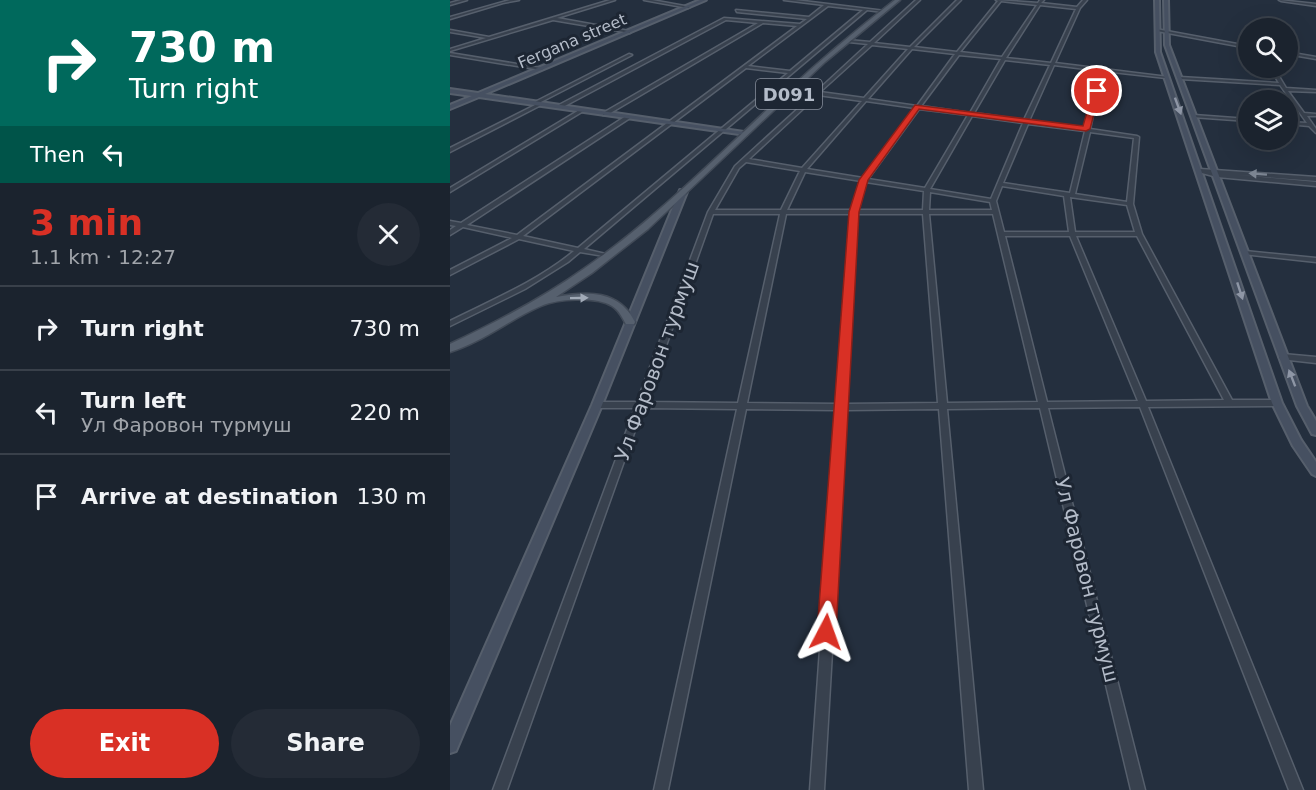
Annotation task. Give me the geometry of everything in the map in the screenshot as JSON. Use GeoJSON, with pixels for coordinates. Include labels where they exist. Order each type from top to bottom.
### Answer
{"type":"FeatureCollection","features":[{"type":"Feature","properties":{"kind":"main road","name":"D091"},"geometry":{"type":"LineString","coordinates":[[450,348],[523,312],[570,284],[608,256],[898,0]]}},
{"type":"Feature","properties":{"kind":"main road"},"geometry":{"type":"LineString","coordinates":[[523,312],[559,299],[591,298],[615,304],[625,311],[630,322]]}},
{"type":"Feature","properties":{"kind":"street"},"geometry":{"type":"LineString","coordinates":[[450,4],[465,0]]}},
{"type":"Feature","properties":{"kind":"street"},"geometry":{"type":"LineString","coordinates":[[450,18],[505,1],[517,0]]}},
{"type":"Feature","properties":{"kind":"street"},"geometry":{"type":"LineString","coordinates":[[450,52],[491,37],[613,0]]}},
{"type":"Feature","properties":{"kind":"street"},"geometry":{"type":"LineString","coordinates":[[645,0],[688,6]]}},
{"type":"Feature","properties":{"kind":"street","name":"Fergana street"},"geometry":{"type":"LineString","coordinates":[[450,107],[704,0]]}},
{"type":"Feature","properties":{"kind":"street"},"geometry":{"type":"LineString","coordinates":[[786,0],[818,4],[826,2],[883,11]]}},
{"type":"Feature","properties":{"kind":"street","name":"Ул Фаровон турмуш"},"geometry":{"type":"LineString","coordinates":[[500,790],[711,212],[737,167],[868,43],[918,0]]}},
{"type":"Feature","properties":{"kind":"street"},"geometry":{"type":"LineString","coordinates":[[661,790],[783,212],[803,170],[911,48],[959,0]]}},
{"type":"Feature","properties":{"kind":"street"},"geometry":{"type":"LineString","coordinates":[[817,790],[854,212],[864,180],[999,0],[1041,2],[1078,8]]}},
{"type":"Feature","properties":{"kind":"street"},"geometry":{"type":"LineString","coordinates":[[744,160],[993,201],[1050,66],[1078,8],[1085,0]]}},
{"type":"Feature","properties":{"kind":"street"},"geometry":{"type":"LineString","coordinates":[[1157,0],[1158,52],[1166,77],[1277,403],[1297,443],[1316,471]]}},
{"type":"Feature","properties":{"kind":"street"},"geometry":{"type":"LineString","coordinates":[[1166,0],[1167,45],[1283,357],[1302,406],[1316,431]]}},
{"type":"Feature","properties":{"kind":"street"},"geometry":{"type":"LineString","coordinates":[[1281,0],[1316,5]]}},
{"type":"Feature","properties":{"kind":"street"},"geometry":{"type":"LineString","coordinates":[[450,273],[518,237],[746,67],[810,18],[826,2]]}},
{"type":"Feature","properties":{"kind":"street"},"geometry":{"type":"LineString","coordinates":[[976,790],[926,212],[927,190],[1003,59],[1041,2]]}},
{"type":"Feature","properties":{"kind":"street"},"geometry":{"type":"LineString","coordinates":[[450,324],[523,288],[580,250],[866,9]]}},
{"type":"Feature","properties":{"kind":"street"},"geometry":{"type":"LineString","coordinates":[[737,11],[810,18]]}},
{"type":"Feature","properties":{"kind":"street"},"geometry":{"type":"LineString","coordinates":[[551,19],[628,32]]}},
{"type":"Feature","properties":{"kind":"street"},"geometry":{"type":"LineString","coordinates":[[560,107],[725,19],[801,25]]}},
{"type":"Feature","properties":{"kind":"street"},"geometry":{"type":"LineString","coordinates":[[605,114],[762,22]]}},
{"type":"Feature","properties":{"kind":"street"},"geometry":{"type":"LineString","coordinates":[[450,32],[491,37]]}},
{"type":"Feature","properties":{"kind":"street"},"geometry":{"type":"LineString","coordinates":[[1157,33],[1238,44]]}},
{"type":"Feature","properties":{"kind":"street"},"geometry":{"type":"LineString","coordinates":[[849,41],[1102,72],[1166,77]]}},
{"type":"Feature","properties":{"kind":"street"},"geometry":{"type":"LineString","coordinates":[[450,52],[541,69]]}},
{"type":"Feature","properties":{"kind":"street"},"geometry":{"type":"LineString","coordinates":[[1298,54],[1316,57]]}},
{"type":"Feature","properties":{"kind":"street"},"geometry":{"type":"LineString","coordinates":[[450,150],[630,55]]}},
{"type":"Feature","properties":{"kind":"street"},"geometry":{"type":"LineString","coordinates":[[746,67],[792,72]]}},
{"type":"Feature","properties":{"kind":"street"},"geometry":{"type":"LineString","coordinates":[[1102,72],[1069,194],[1072,234],[1143,404],[1296,790]]}},
{"type":"Feature","properties":{"kind":"street"},"geometry":{"type":"LineString","coordinates":[[1180,78],[1316,91]]}},
{"type":"Feature","properties":{"kind":"street"},"geometry":{"type":"LineString","coordinates":[[1278,78],[1316,132]]}},
{"type":"Feature","properties":{"kind":"street"},"geometry":{"type":"LineString","coordinates":[[450,91],[744,134]]}},
{"type":"Feature","properties":{"kind":"street"},"geometry":{"type":"LineString","coordinates":[[815,93],[1133,135],[1138,140],[1130,204],[1139,234],[1230,404]]}},
{"type":"Feature","properties":{"kind":"street"},"geometry":{"type":"LineString","coordinates":[[450,190],[584,110]]}},
{"type":"Feature","properties":{"kind":"street"},"geometry":{"type":"LineString","coordinates":[[1304,114],[1316,115]]}},
{"type":"Feature","properties":{"kind":"street"},"geometry":{"type":"LineString","coordinates":[[1194,116],[1238,119]]}},
{"type":"Feature","properties":{"kind":"street"},"geometry":{"type":"LineString","coordinates":[[450,233],[628,117]]}},
{"type":"Feature","properties":{"kind":"street"},"geometry":{"type":"LineString","coordinates":[[1298,124],[1311,125]]}},
{"type":"Feature","properties":{"kind":"street"},"geometry":{"type":"LineString","coordinates":[[1201,175],[1216,173],[1316,179]]}},
{"type":"Feature","properties":{"kind":"street"},"geometry":{"type":"LineString","coordinates":[[1216,173],[1316,184]]}},
{"type":"Feature","properties":{"kind":"street"},"geometry":{"type":"LineString","coordinates":[[1000,184],[1130,204]]}},
{"type":"Feature","properties":{"kind":"street"},"geometry":{"type":"LineString","coordinates":[[450,745],[597,405],[683,192]]}},
{"type":"Feature","properties":{"kind":"street","name":"Ул Фаровон турмуш"},"geometry":{"type":"LineString","coordinates":[[993,201],[1138,790]]}},
{"type":"Feature","properties":{"kind":"street"},"geometry":{"type":"LineString","coordinates":[[711,212],[995,212]]}},
{"type":"Feature","properties":{"kind":"street"},"geometry":{"type":"LineString","coordinates":[[450,223],[608,256]]}},
{"type":"Feature","properties":{"kind":"street"},"geometry":{"type":"LineString","coordinates":[[1001,234],[1139,234]]}},
{"type":"Feature","properties":{"kind":"street"},"geometry":{"type":"LineString","coordinates":[[1245,253],[1316,260]]}},
{"type":"Feature","properties":{"kind":"street"},"geometry":{"type":"LineString","coordinates":[[1283,357],[1316,360]]}},
{"type":"Feature","properties":{"kind":"street"},"geometry":{"type":"LineString","coordinates":[[597,405],[840,407],[1277,403]]}},
{"type":"Feature","properties":{"kind":"route"},"geometry":{"type":"LineString","coordinates":[[826,632],[854,212],[864,180],[917,107],[1086,129],[1097,91]]}}]}
